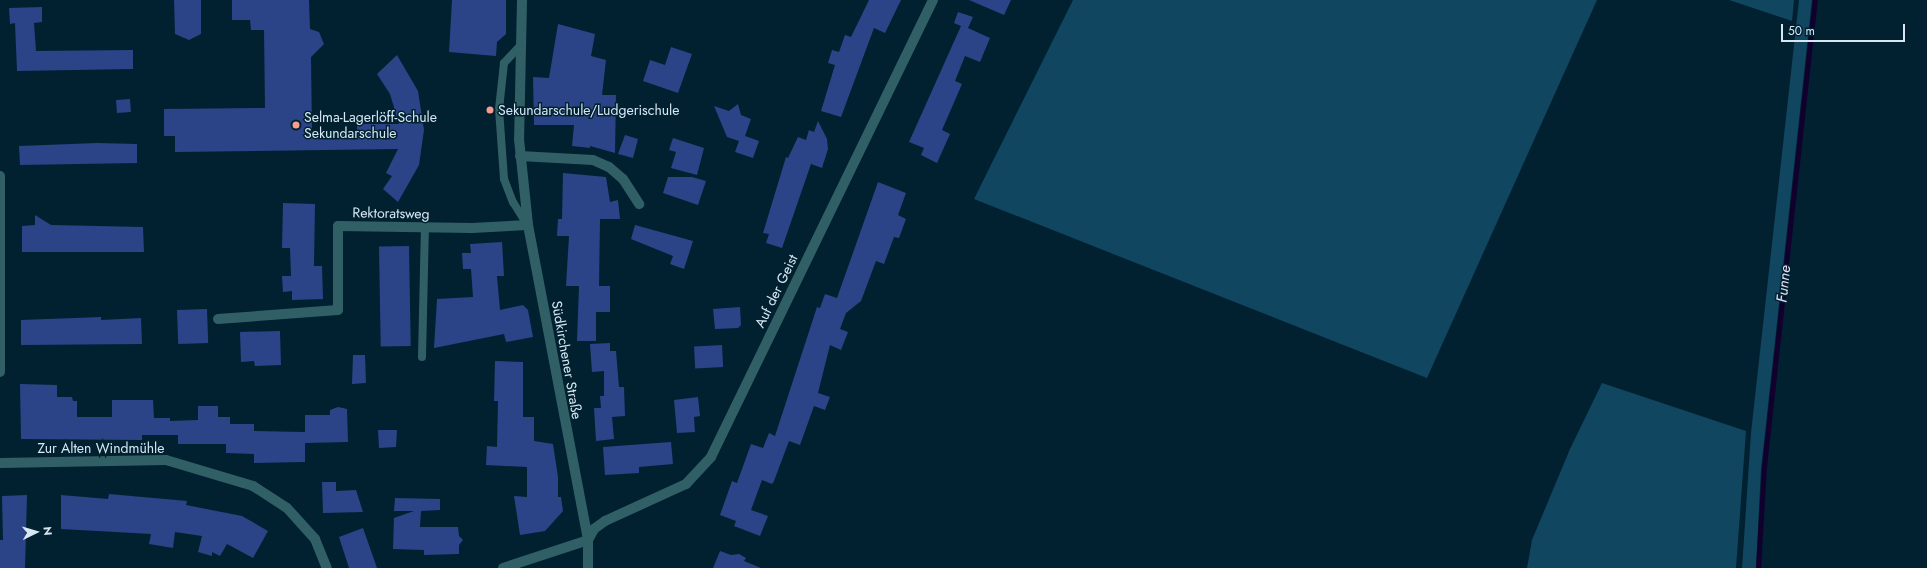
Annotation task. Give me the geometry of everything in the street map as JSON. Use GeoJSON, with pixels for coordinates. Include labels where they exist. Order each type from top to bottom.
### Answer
{"type":"FeatureCollection","features":[{"type":"Feature","properties":{"kind":"street","name":"Südkirchener Straße"},"geometry":{"type":"LineString","coordinates":[[522,0],[520,47],[520,156],[528,225],[588,540],[588,568]]}},
{"type":"Feature","properties":{"kind":"street","name":"Auf der Geist"},"geometry":{"type":"LineString","coordinates":[[588,540],[594,529],[605,521],[686,484],[711,457],[932,0]]}},
{"type":"Feature","properties":{"kind":"street"},"geometry":{"type":"LineString","coordinates":[[520,156],[593,160],[609,167],[623,179],[639,204]]}},
{"type":"Feature","properties":{"kind":"street"},"geometry":{"type":"LineString","coordinates":[[0,176],[0,372]]}},
{"type":"Feature","properties":{"kind":"street","name":"Rektoratsweg"},"geometry":{"type":"LineString","coordinates":[[218,319],[338,310],[338,226],[425,228],[528,225]]}},
{"type":"Feature","properties":{"kind":"street","name":"Zur Alten Windmühle"},"geometry":{"type":"LineString","coordinates":[[0,463],[166,460],[253,486],[287,508],[311,534],[327,568]]}},
{"type":"Feature","properties":{"kind":"street"},"geometry":{"type":"LineString","coordinates":[[503,568],[588,540]]}},
{"type":"Feature","properties":{"kind":"lane"},"geometry":{"type":"LineString","coordinates":[[520,47],[504,63],[500,109],[504,179],[513,202],[528,225]]}},
{"type":"Feature","properties":{"kind":"lane"},"geometry":{"type":"LineString","coordinates":[[422,358],[425,228]]}},
{"type":"Feature","properties":{"kind":"shaded area"},"geometry":{"type":"Polygon","coordinates":[[[1073,0],[1597,0],[1427,378],[974,199],[1073,0]]]}},
{"type":"Feature","properties":{"kind":"shaded area"},"geometry":{"type":"Polygon","coordinates":[[[1729,0],[1794,0],[1792,21],[1729,0]]]}},
{"type":"Feature","properties":{"kind":"shaded area"},"geometry":{"type":"Polygon","coordinates":[[[1799,0],[1812,0],[1761,470],[1756,568],[1742,568],[1751,433],[1799,0]]]}},
{"type":"Feature","properties":{"kind":"shaded area"},"geometry":{"type":"Polygon","coordinates":[[[1602,383],[1746,431],[1736,568],[1527,568],[1532,540],[1570,449],[1602,383]]]}},
{"type":"Feature","properties":{"kind":"building"},"geometry":{"type":"Polygon","coordinates":[[[174,0],[201,0],[201,34],[189,40],[175,34],[174,0]]]}},
{"type":"Feature","properties":{"kind":"building"},"geometry":{"type":"Polygon","coordinates":[[[232,0],[309,0],[310,29],[319,32],[324,44],[311,57],[312,132],[357,132],[357,124],[399,124],[390,94],[377,74],[397,55],[418,91],[424,130],[419,165],[398,202],[383,189],[392,176],[386,173],[398,149],[175,152],[175,136],[164,136],[164,109],[265,108],[264,30],[251,30],[250,20],[232,20],[232,0]]]}},
{"type":"Feature","properties":{"kind":"building"},"geometry":{"type":"Polygon","coordinates":[[[452,0],[506,0],[506,34],[497,42],[496,56],[449,52],[452,0]]]}},
{"type":"Feature","properties":{"kind":"building"},"geometry":{"type":"Polygon","coordinates":[[[869,0],[901,0],[885,33],[874,28],[841,117],[821,111],[835,65],[828,63],[832,50],[839,52],[845,35],[851,37],[869,0]]]}},
{"type":"Feature","properties":{"kind":"building"},"geometry":{"type":"Polygon","coordinates":[[[969,0],[1011,0],[1004,15],[969,0]]]}},
{"type":"Feature","properties":{"kind":"building"},"geometry":{"type":"Polygon","coordinates":[[[42,7],[42,22],[34,23],[36,51],[133,50],[133,69],[17,71],[15,23],[10,24],[9,8],[42,7]]]}},
{"type":"Feature","properties":{"kind":"building"},"geometry":{"type":"Polygon","coordinates":[[[958,12],[973,17],[968,28],[990,38],[980,62],[965,56],[955,81],[962,84],[942,130],[950,134],[937,163],[921,155],[924,148],[909,142],[961,26],[954,23],[958,12]]]}},
{"type":"Feature","properties":{"kind":"building"},"geometry":{"type":"Polygon","coordinates":[[[558,24],[595,34],[591,56],[606,60],[602,95],[616,95],[615,153],[590,146],[590,148],[572,146],[574,125],[534,125],[533,77],[549,78],[558,24]]]}},
{"type":"Feature","properties":{"kind":"building"},"geometry":{"type":"Polygon","coordinates":[[[671,47],[692,54],[678,93],[643,81],[650,60],[665,65],[671,47]]]}},
{"type":"Feature","properties":{"kind":"building"},"geometry":{"type":"Polygon","coordinates":[[[130,99],[131,112],[117,113],[116,100],[130,99]]]}},
{"type":"Feature","properties":{"kind":"building"},"geometry":{"type":"Polygon","coordinates":[[[738,104],[741,115],[751,119],[745,136],[759,141],[753,158],[735,152],[739,141],[727,137],[714,106],[729,111],[738,104]]]}},
{"type":"Feature","properties":{"kind":"building"},"geometry":{"type":"Polygon","coordinates":[[[818,121],[827,139],[828,149],[822,168],[811,164],[782,248],[766,243],[769,234],[763,233],[786,157],[788,158],[798,137],[806,140],[809,130],[814,132],[818,121]]]}},
{"type":"Feature","properties":{"kind":"building"},"geometry":{"type":"Polygon","coordinates":[[[625,135],[638,139],[633,158],[618,154],[625,135]]]}},
{"type":"Feature","properties":{"kind":"building"},"geometry":{"type":"Polygon","coordinates":[[[673,138],[704,148],[697,175],[671,168],[676,152],[669,150],[673,138]]]}},
{"type":"Feature","properties":{"kind":"building"},"geometry":{"type":"Polygon","coordinates":[[[97,143],[137,144],[137,163],[20,165],[19,146],[97,143]]]}},
{"type":"Feature","properties":{"kind":"building"},"geometry":{"type":"Polygon","coordinates":[[[563,173],[606,177],[610,202],[618,200],[620,219],[600,219],[599,286],[610,286],[610,312],[596,312],[596,341],[577,341],[579,286],[566,286],[569,236],[557,236],[558,219],[562,219],[563,173]]]}},
{"type":"Feature","properties":{"kind":"building"},"geometry":{"type":"Polygon","coordinates":[[[668,177],[692,177],[706,181],[698,205],[663,193],[668,177]]]}},
{"type":"Feature","properties":{"kind":"building"},"geometry":{"type":"Polygon","coordinates":[[[878,182],[906,193],[898,215],[906,219],[899,238],[894,237],[884,264],[876,261],[861,301],[846,313],[840,329],[848,332],[841,350],[830,345],[818,393],[830,397],[825,410],[814,406],[800,445],[789,441],[772,484],[762,480],[751,510],[768,516],[760,536],[734,526],[736,521],[720,515],[732,481],[737,483],[751,444],[763,448],[769,433],[775,436],[817,307],[820,308],[825,294],[837,298],[878,182]]]}},
{"type":"Feature","properties":{"kind":"building"},"geometry":{"type":"Polygon","coordinates":[[[283,203],[315,204],[314,266],[322,266],[323,299],[292,300],[292,291],[283,292],[282,276],[291,276],[290,248],[282,248],[283,203]]]}},
{"type":"Feature","properties":{"kind":"building"},"geometry":{"type":"Polygon","coordinates":[[[35,215],[51,225],[143,227],[144,252],[22,252],[22,226],[35,225],[35,215]]]}},
{"type":"Feature","properties":{"kind":"building"},"geometry":{"type":"Polygon","coordinates":[[[635,225],[693,241],[684,269],[670,264],[673,256],[631,239],[635,225]]]}},
{"type":"Feature","properties":{"kind":"building"},"geometry":{"type":"Polygon","coordinates":[[[502,242],[504,276],[497,276],[500,310],[523,305],[528,310],[533,337],[506,342],[504,334],[434,348],[437,299],[473,297],[471,269],[463,269],[462,253],[471,253],[470,244],[502,242]]]}},
{"type":"Feature","properties":{"kind":"building"},"geometry":{"type":"Polygon","coordinates":[[[409,246],[411,346],[381,347],[379,247],[409,246]]]}},
{"type":"Feature","properties":{"kind":"building"},"geometry":{"type":"Polygon","coordinates":[[[740,307],[741,325],[738,328],[715,329],[713,309],[740,307]]]}},
{"type":"Feature","properties":{"kind":"building"},"geometry":{"type":"Polygon","coordinates":[[[207,309],[208,343],[178,344],[177,310],[207,309]]]}},
{"type":"Feature","properties":{"kind":"building"},"geometry":{"type":"Polygon","coordinates":[[[101,317],[101,320],[141,318],[142,344],[21,345],[21,320],[101,317]]]}},
{"type":"Feature","properties":{"kind":"building"},"geometry":{"type":"Polygon","coordinates":[[[280,331],[281,365],[255,366],[254,361],[241,362],[240,332],[280,331]]]}},
{"type":"Feature","properties":{"kind":"building"},"geometry":{"type":"Polygon","coordinates":[[[610,343],[610,351],[616,351],[619,387],[624,387],[625,416],[612,417],[614,439],[596,441],[594,408],[601,408],[600,396],[604,396],[604,371],[592,372],[590,344],[610,343]]]}},
{"type":"Feature","properties":{"kind":"building"},"geometry":{"type":"Polygon","coordinates":[[[722,345],[723,367],[695,368],[694,346],[722,345]]]}},
{"type":"Feature","properties":{"kind":"building"},"geometry":{"type":"Polygon","coordinates":[[[353,355],[365,355],[366,383],[352,384],[353,355]]]}},
{"type":"Feature","properties":{"kind":"building"},"geometry":{"type":"Polygon","coordinates":[[[495,361],[523,362],[523,417],[534,417],[534,441],[553,444],[558,477],[558,497],[561,497],[563,511],[545,531],[520,535],[514,496],[527,497],[527,467],[486,465],[487,446],[497,447],[498,401],[494,401],[495,361]]]}},
{"type":"Feature","properties":{"kind":"building"},"geometry":{"type":"Polygon","coordinates":[[[20,384],[57,385],[57,397],[72,397],[73,401],[77,401],[77,417],[112,417],[112,400],[153,400],[154,418],[170,418],[170,421],[198,420],[198,406],[218,406],[218,417],[230,417],[230,424],[254,424],[254,431],[305,432],[305,462],[254,463],[254,454],[226,453],[226,444],[178,444],[178,435],[142,435],[142,440],[21,439],[20,384]]]}},
{"type":"Feature","properties":{"kind":"building"},"geometry":{"type":"Polygon","coordinates":[[[698,397],[700,416],[694,417],[695,432],[677,433],[674,400],[698,397]]]}},
{"type":"Feature","properties":{"kind":"building"},"geometry":{"type":"Polygon","coordinates":[[[338,407],[347,409],[348,442],[305,443],[305,415],[330,415],[330,410],[338,407]]]}},
{"type":"Feature","properties":{"kind":"building"},"geometry":{"type":"Polygon","coordinates":[[[378,430],[397,430],[396,447],[379,448],[378,430]]]}},
{"type":"Feature","properties":{"kind":"building"},"geometry":{"type":"Polygon","coordinates":[[[671,442],[673,464],[639,467],[639,473],[605,475],[603,447],[671,442]]]}},
{"type":"Feature","properties":{"kind":"building"},"geometry":{"type":"Polygon","coordinates":[[[322,482],[336,482],[336,491],[356,490],[363,512],[323,513],[322,482]]]}},
{"type":"Feature","properties":{"kind":"building"},"geometry":{"type":"Polygon","coordinates":[[[109,494],[187,501],[186,505],[242,516],[268,531],[253,558],[227,544],[220,556],[212,552],[212,556],[198,552],[202,536],[175,532],[173,548],[149,544],[151,534],[61,529],[61,495],[108,499],[109,494]]]}},
{"type":"Feature","properties":{"kind":"building"},"geometry":{"type":"Polygon","coordinates":[[[27,495],[25,568],[0,568],[0,540],[3,540],[2,496],[27,495]]]}},
{"type":"Feature","properties":{"kind":"building"},"geometry":{"type":"Polygon","coordinates":[[[395,498],[440,499],[440,510],[421,511],[420,527],[458,527],[459,536],[463,540],[459,545],[459,554],[424,555],[424,550],[393,549],[394,518],[414,511],[394,511],[395,498]]]}},
{"type":"Feature","properties":{"kind":"building"},"geometry":{"type":"Polygon","coordinates":[[[363,528],[377,568],[349,568],[339,537],[363,528]]]}},
{"type":"Feature","properties":{"kind":"building"},"geometry":{"type":"Polygon","coordinates":[[[720,551],[731,555],[739,554],[746,558],[744,561],[761,568],[713,568],[720,551]]]}},
{"type":"Feature","properties":{"kind":"waterway","name":"Funne"},"geometry":{"type":"LineString","coordinates":[[1758,568],[1764,467],[1815,0]]}},
{"type":"Feature","properties":{"kind":"place","name":"Sekundarschule/Ludgerischule"},"geometry":{"type":"Point","coordinates":[490,110]}},
{"type":"Feature","properties":{"kind":"place","name":"Selma-Lagerlöff-Schule Sekundarschule"},"geometry":{"type":"Point","coordinates":[296,125]}}]}
